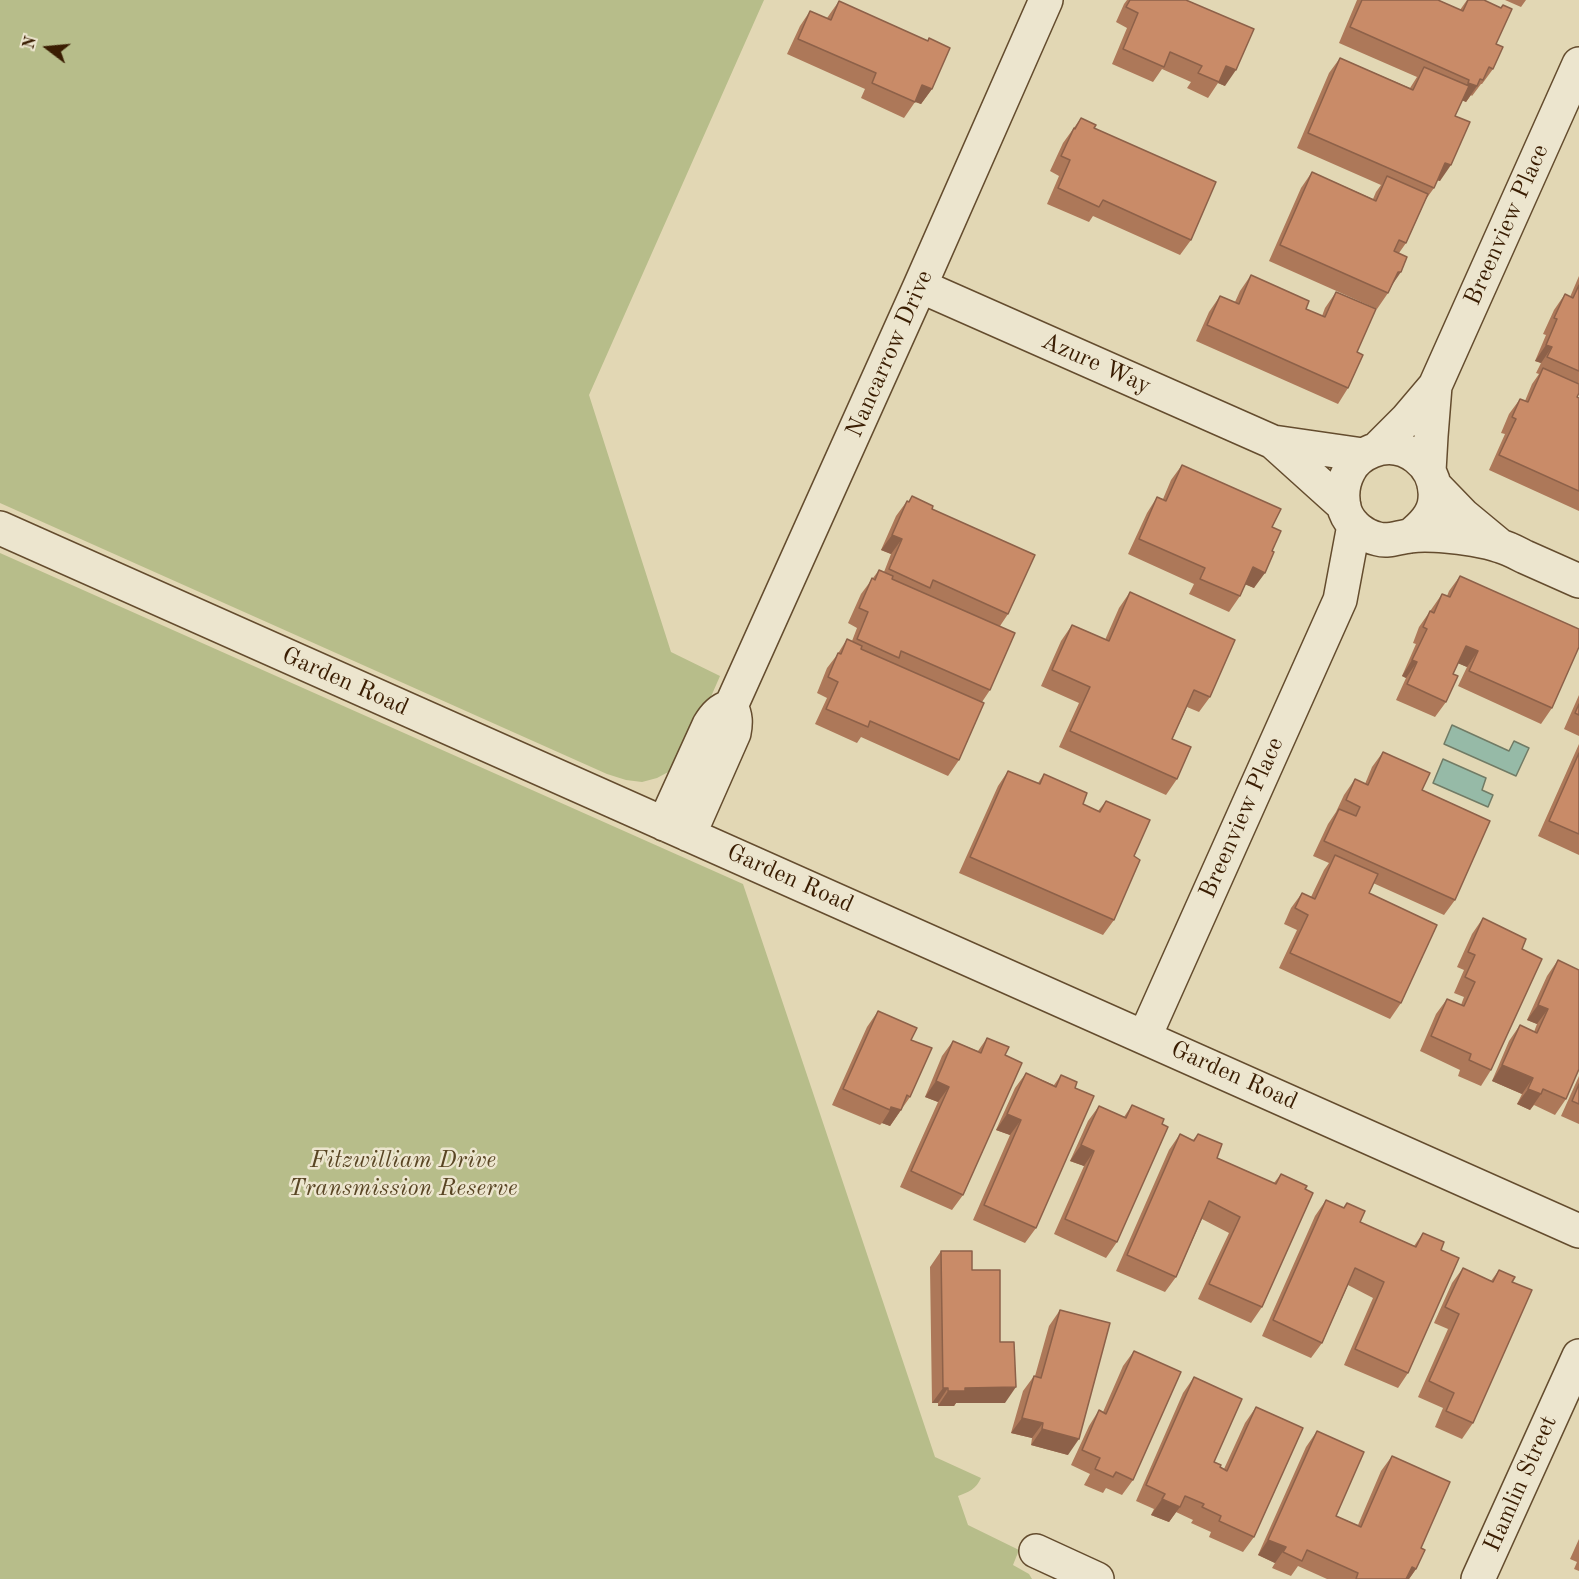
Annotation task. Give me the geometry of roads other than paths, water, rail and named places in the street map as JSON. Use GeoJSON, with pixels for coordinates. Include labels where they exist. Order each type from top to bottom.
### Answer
{"type":"FeatureCollection","features":[{"type":"Feature","properties":{"kind":"street","name":"Nancarrow Drive"},"geometry":{"type":"LineString","coordinates":[[677,829],[709,724],[723,709],[731,706],[1047,0]]}},
{"type":"Feature","properties":{"kind":"street","name":"Breenview Place"},"geometry":{"type":"LineString","coordinates":[[1370,452],[1407,419],[1435,386],[1579,64]]}},
{"type":"Feature","properties":{"kind":"street","name":"Azure Way"},"geometry":{"type":"LineString","coordinates":[[920,286],[1273,442],[1370,452]]}},
{"type":"Feature","properties":{"kind":"street","name":"Breenview Place"},"geometry":{"type":"LineString","coordinates":[[1432,478],[1431,436],[1435,386]]}},
{"type":"Feature","properties":{"kind":"street","name":"Azure Way"},"geometry":{"type":"LineString","coordinates":[[1273,442],[1349,516]]}},
{"type":"Feature","properties":{"kind":"street"},"geometry":{"type":"LineString","coordinates":[[1499,545],[1463,515],[1432,478],[1420,459],[1408,451],[1394,447],[1370,452],[1351,466],[1344,480],[1342,496],[1349,516],[1367,536],[1381,540],[1446,536],[1499,545],[1579,581]]}},
{"type":"Feature","properties":{"kind":"street"},"geometry":{"type":"LineString","coordinates":[[1403,538],[1422,527],[1430,514],[1435,500],[1432,478]]}},
{"type":"Feature","properties":{"kind":"street","name":"Breenview Place"},"geometry":{"type":"LineString","coordinates":[[1340,600],[1349,516]]}},
{"type":"Feature","properties":{"kind":"street","name":"Garden Road"},"geometry":{"type":"LineString","coordinates":[[0,528],[912,932],[1579,1231]]}},
{"type":"Feature","properties":{"kind":"street","name":"Breenview Place"},"geometry":{"type":"LineString","coordinates":[[1145,1036],[1340,600],[1363,572],[1403,538]]}},
{"type":"Feature","properties":{"kind":"street","name":"Hamlin Street"},"geometry":{"type":"LineString","coordinates":[[1478,1579],[1579,1356]]}},
{"type":"Feature","properties":{"kind":"street"},"geometry":{"type":"LineString","coordinates":[[1036,1551],[1078,1575]]}},
{"type":"Feature","properties":{"kind":"park label","name":"Fitzwilliam Drive Transmission Reserve"},"geometry":{"type":"Point","coordinates":[403,1175]}}]}
